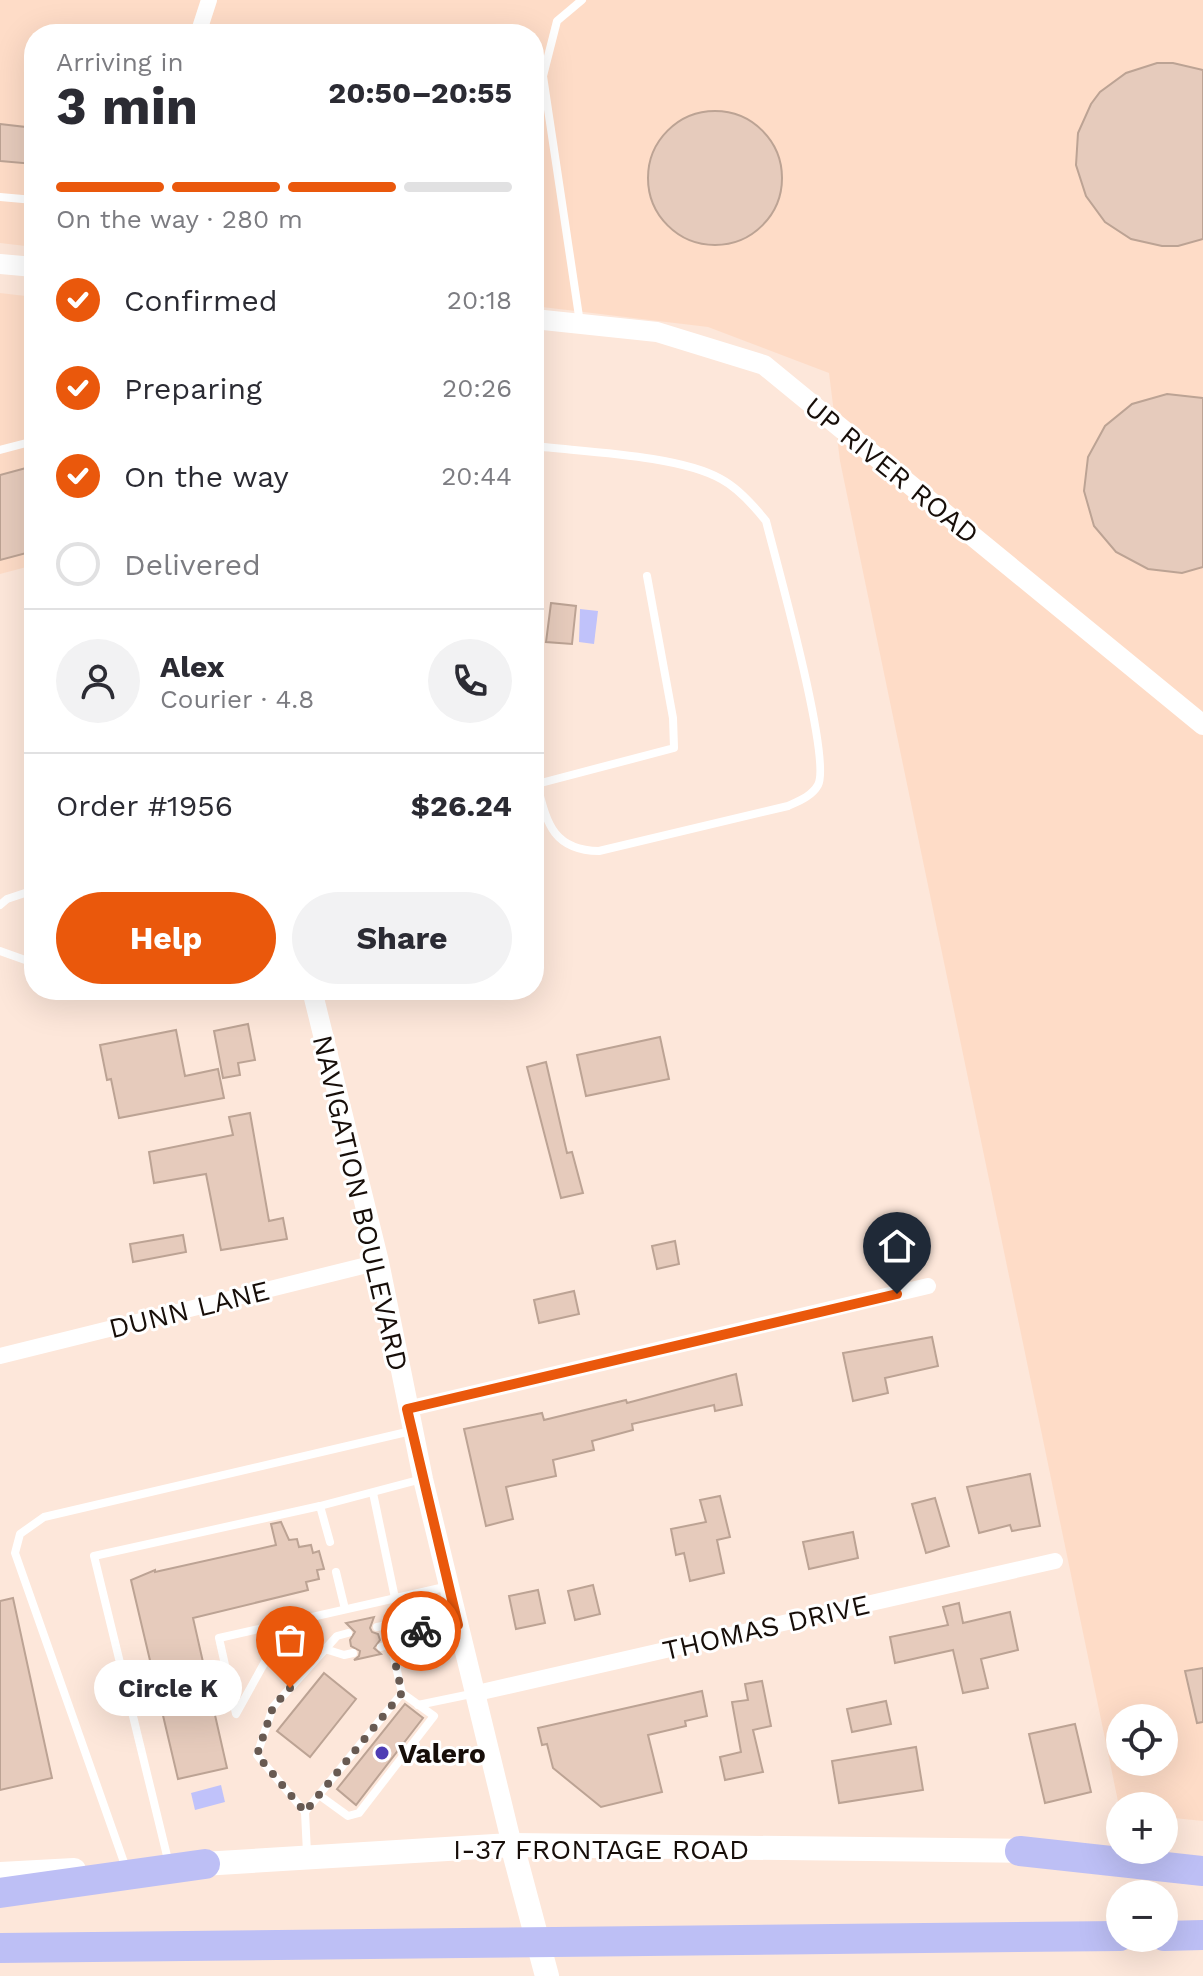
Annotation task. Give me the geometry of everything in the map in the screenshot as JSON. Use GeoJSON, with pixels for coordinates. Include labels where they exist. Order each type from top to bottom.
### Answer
{"type":"FeatureCollection","features":[{"type":"Feature","properties":{"kind":"highway"},"geometry":{"type":"LineString","coordinates":[[1020,1851],[1203,1871]]}},
{"type":"Feature","properties":{"kind":"highway"},"geometry":{"type":"LineString","coordinates":[[0,1893],[205,1864]]}},
{"type":"Feature","properties":{"kind":"highway"},"geometry":{"type":"LineString","coordinates":[[1178,1936],[1203,1935]]}},
{"type":"Feature","properties":{"kind":"highway"},"geometry":{"type":"LineString","coordinates":[[0,1948],[1106,1936]]}},
{"type":"Feature","properties":{"kind":"main road","name":"I-37 FRONTAGE ROAD"},"geometry":{"type":"LineString","coordinates":[[0,1874],[512,1845],[1020,1851],[1203,1860]]}},
{"type":"Feature","properties":{"kind":"main road","name":"NAVIGATION BOULEVARD"},"geometry":{"type":"LineString","coordinates":[[512,1845],[547,1976]]}},
{"type":"Feature","properties":{"kind":"street"},"geometry":{"type":"LineString","coordinates":[[201,24],[209,0]]}},
{"type":"Feature","properties":{"kind":"street"},"geometry":{"type":"LineString","coordinates":[[0,264],[24,266]]}},
{"type":"Feature","properties":{"kind":"street","name":"UP RIVER ROAD"},"geometry":{"type":"LineString","coordinates":[[544,320],[657,332],[764,365],[1203,725]]}},
{"type":"Feature","properties":{"kind":"street","name":"NAVIGATION BOULEVARD"},"geometry":{"type":"LineString","coordinates":[[314,1000],[379,1262],[423,1479],[512,1845]]}},
{"type":"Feature","properties":{"kind":"street","name":"DUNN LANE"},"geometry":{"type":"LineString","coordinates":[[0,1356],[379,1262]]}},
{"type":"Feature","properties":{"kind":"street"},"geometry":{"type":"LineString","coordinates":[[407,1409],[928,1286]]}},
{"type":"Feature","properties":{"kind":"street","name":"THOMAS DRIVE"},"geometry":{"type":"LineString","coordinates":[[477,1693],[1055,1561]]}},
{"type":"Feature","properties":{"kind":"lane"},"geometry":{"type":"LineString","coordinates":[[544,72],[557,21],[582,0]]}},
{"type":"Feature","properties":{"kind":"lane"},"geometry":{"type":"LineString","coordinates":[[544,83],[580,324]]}},
{"type":"Feature","properties":{"kind":"lane"},"geometry":{"type":"LineString","coordinates":[[0,197],[24,199]]}},
{"type":"Feature","properties":{"kind":"lane"},"geometry":{"type":"LineString","coordinates":[[0,450],[24,444]]}},
{"type":"Feature","properties":{"kind":"lane"},"geometry":{"type":"LineString","coordinates":[[544,447],[687,465],[723,479],[755,508],[766,521],[815,719],[821,763],[819,784],[808,796],[788,806],[599,851],[577,848],[558,839],[550,827],[544,807]]}},
{"type":"Feature","properties":{"kind":"lane"},"geometry":{"type":"LineString","coordinates":[[544,782],[674,748],[673,718],[647,576]]}},
{"type":"Feature","properties":{"kind":"lane"},"geometry":{"type":"LineString","coordinates":[[0,905],[24,893]]}},
{"type":"Feature","properties":{"kind":"lane"},"geometry":{"type":"LineString","coordinates":[[0,951],[24,960]]}},
{"type":"Feature","properties":{"kind":"lane"},"geometry":{"type":"LineString","coordinates":[[126,1868],[15,1553],[20,1534],[44,1517],[412,1430]]}},
{"type":"Feature","properties":{"kind":"lane"},"geometry":{"type":"LineString","coordinates":[[169,1866],[94,1556],[320,1506],[423,1479]]}},
{"type":"Feature","properties":{"kind":"lane"},"geometry":{"type":"LineString","coordinates":[[373,1493],[395,1598]]}},
{"type":"Feature","properties":{"kind":"lane"},"geometry":{"type":"LineString","coordinates":[[320,1506],[330,1542]]}},
{"type":"Feature","properties":{"kind":"lane"},"geometry":{"type":"LineString","coordinates":[[336,1572],[345,1609]]}},
{"type":"Feature","properties":{"kind":"lane"},"geometry":{"type":"LineString","coordinates":[[287,1622],[236,1714],[219,1638],[287,1622],[449,1586]]}},
{"type":"Feature","properties":{"kind":"lane"},"geometry":{"type":"LineString","coordinates":[[377,1627],[387,1625],[404,1635]]}},
{"type":"Feature","properties":{"kind":"lane"},"geometry":{"type":"LineString","coordinates":[[381,1647],[404,1635],[458,1625]]}},
{"type":"Feature","properties":{"kind":"lane"},"geometry":{"type":"LineString","coordinates":[[307,1858],[305,1812],[257,1755],[273,1707],[337,1636],[348,1633]]}},
{"type":"Feature","properties":{"kind":"lane"},"geometry":{"type":"LineString","coordinates":[[319,1795],[348,1816],[359,1813],[372,1790],[434,1716],[402,1693],[391,1644]]}},
{"type":"Feature","properties":{"kind":"lane"},"geometry":{"type":"LineString","coordinates":[[325,1649],[344,1655],[353,1653]]}},
{"type":"Feature","properties":{"kind":"lane"},"geometry":{"type":"LineString","coordinates":[[305,1812],[343,1766],[360,1752],[369,1733],[402,1693]]}},
{"type":"Feature","properties":{"kind":"lane"},"geometry":{"type":"LineString","coordinates":[[418,1705],[477,1693]]}},
{"type":"Feature","properties":{"kind":"lane"},"geometry":{"type":"LineString","coordinates":[[383,1716],[391,1722]]}},
{"type":"Feature","properties":{"kind":"lane"},"geometry":{"type":"LineString","coordinates":[[369,1733],[377,1740]]}},
{"type":"Feature","properties":{"kind":"lane"},"geometry":{"type":"LineString","coordinates":[[343,1766],[351,1772]]}},
{"type":"Feature","properties":{"kind":"shaded area"},"geometry":{"type":"Polygon","coordinates":[[[0,0],[1203,0],[1203,1821],[1178,1818],[1178,1792],[1116,1792],[1113,1776],[1178,1776],[1178,1704],[1106,1704],[1106,1744],[840,461],[829,373],[708,327],[544,307],[544,24],[24,24],[24,246],[0,243],[0,0]]]}},
{"type":"Feature","properties":{"kind":"shaded area"},"geometry":{"type":"Polygon","coordinates":[[[0,293],[24,296],[24,568],[0,574],[0,293]]]}},
{"type":"Feature","properties":{"kind":"water"},"geometry":{"type":"Polygon","coordinates":[[[580,609],[598,611],[594,644],[579,642],[580,609]]]}},
{"type":"Feature","properties":{"kind":"water"},"geometry":{"type":"Polygon","coordinates":[[[221,1785],[225,1802],[195,1810],[191,1793],[221,1785]]]}},
{"type":"Feature","properties":{"kind":"building"},"geometry":{"type":"Polygon","coordinates":[[[1157,63],[1173,63],[1203,70],[1203,239],[1178,246],[1131,239],[1105,222],[1086,196],[1076,165],[1078,133],[1100,92],[1126,73],[1157,63]]]}},
{"type":"Feature","properties":{"kind":"building"},"geometry":{"type":"Polygon","coordinates":[[[715,111],[741,116],[762,131],[777,152],[782,178],[777,204],[762,225],[741,240],[715,245],[689,240],[668,225],[653,204],[648,178],[653,152],[668,131],[689,116],[715,111]]]}},
{"type":"Feature","properties":{"kind":"building"},"geometry":{"type":"Polygon","coordinates":[[[0,124],[24,127],[24,163],[0,161],[0,124]]]}},
{"type":"Feature","properties":{"kind":"building"},"geometry":{"type":"Polygon","coordinates":[[[1167,394],[1203,398],[1203,567],[1182,573],[1148,569],[1116,552],[1094,526],[1084,491],[1088,457],[1105,426],[1132,404],[1167,394]]]}},
{"type":"Feature","properties":{"kind":"building"},"geometry":{"type":"Polygon","coordinates":[[[24,469],[24,554],[0,560],[0,475],[24,469]]]}},
{"type":"Feature","properties":{"kind":"building"},"geometry":{"type":"Polygon","coordinates":[[[551,603],[576,606],[572,644],[546,642],[551,603]]]}},
{"type":"Feature","properties":{"kind":"building"},"geometry":{"type":"Polygon","coordinates":[[[248,1024],[255,1060],[238,1063],[240,1075],[223,1078],[214,1031],[248,1024]]]}},
{"type":"Feature","properties":{"kind":"building"},"geometry":{"type":"Polygon","coordinates":[[[176,1030],[185,1076],[218,1069],[224,1098],[119,1118],[100,1045],[176,1030]]]}},
{"type":"Feature","properties":{"kind":"building"},"geometry":{"type":"Polygon","coordinates":[[[660,1037],[669,1079],[586,1096],[577,1055],[660,1037]]]}},
{"type":"Feature","properties":{"kind":"building"},"geometry":{"type":"Polygon","coordinates":[[[546,1062],[567,1153],[572,1152],[583,1193],[561,1198],[527,1067],[546,1062]]]}},
{"type":"Feature","properties":{"kind":"building"},"geometry":{"type":"Polygon","coordinates":[[[250,1113],[269,1221],[283,1218],[287,1239],[221,1250],[206,1174],[154,1183],[149,1152],[233,1135],[229,1117],[250,1113]]]}},
{"type":"Feature","properties":{"kind":"building"},"geometry":{"type":"Polygon","coordinates":[[[183,1235],[186,1252],[133,1262],[130,1244],[183,1235]]]}},
{"type":"Feature","properties":{"kind":"building"},"geometry":{"type":"Polygon","coordinates":[[[675,1241],[679,1264],[657,1269],[652,1246],[675,1241]]]}},
{"type":"Feature","properties":{"kind":"building"},"geometry":{"type":"Polygon","coordinates":[[[574,1291],[579,1314],[539,1323],[534,1300],[574,1291]]]}},
{"type":"Feature","properties":{"kind":"building"},"geometry":{"type":"Polygon","coordinates":[[[932,1337],[938,1366],[885,1378],[888,1393],[853,1401],[843,1353],[932,1337]]]}},
{"type":"Feature","properties":{"kind":"building"},"geometry":{"type":"Polygon","coordinates":[[[736,1374],[742,1405],[715,1411],[714,1405],[632,1424],[633,1430],[592,1441],[594,1450],[553,1460],[556,1476],[506,1487],[513,1519],[486,1526],[464,1429],[542,1413],[544,1420],[626,1400],[627,1403],[736,1374]]]}},
{"type":"Feature","properties":{"kind":"building"},"geometry":{"type":"Polygon","coordinates":[[[1030,1474],[1040,1526],[1012,1531],[1010,1525],[979,1533],[967,1487],[1030,1474]]]}},
{"type":"Feature","properties":{"kind":"building"},"geometry":{"type":"Polygon","coordinates":[[[720,1496],[730,1537],[717,1540],[724,1573],[690,1581],[684,1553],[676,1555],[671,1529],[706,1522],[700,1500],[720,1496]]]}},
{"type":"Feature","properties":{"kind":"building"},"geometry":{"type":"Polygon","coordinates":[[[935,1498],[949,1546],[926,1553],[912,1504],[935,1498]]]}},
{"type":"Feature","properties":{"kind":"building"},"geometry":{"type":"Polygon","coordinates":[[[281,1522],[289,1540],[297,1539],[299,1547],[311,1545],[313,1553],[319,1551],[324,1569],[317,1570],[319,1579],[306,1582],[308,1590],[193,1618],[227,1768],[178,1779],[131,1580],[155,1570],[276,1545],[271,1524],[281,1522]]]}},
{"type":"Feature","properties":{"kind":"building"},"geometry":{"type":"Polygon","coordinates":[[[853,1532],[858,1558],[809,1569],[803,1542],[853,1532]]]}},
{"type":"Feature","properties":{"kind":"building"},"geometry":{"type":"Polygon","coordinates":[[[593,1585],[600,1614],[575,1620],[568,1591],[593,1585]]]}},
{"type":"Feature","properties":{"kind":"building"},"geometry":{"type":"Polygon","coordinates":[[[538,1590],[545,1623],[516,1629],[509,1596],[538,1590]]]}},
{"type":"Feature","properties":{"kind":"building"},"geometry":{"type":"Polygon","coordinates":[[[13,1598],[52,1778],[0,1790],[0,1601],[13,1598]]]}},
{"type":"Feature","properties":{"kind":"building"},"geometry":{"type":"Polygon","coordinates":[[[959,1603],[963,1623],[1010,1612],[1018,1650],[981,1659],[988,1688],[963,1693],[953,1650],[895,1663],[890,1637],[948,1625],[943,1607],[959,1603]]]}},
{"type":"Feature","properties":{"kind":"building"},"geometry":{"type":"Polygon","coordinates":[[[374,1617],[370,1628],[378,1634],[380,1640],[374,1648],[381,1654],[354,1660],[360,1651],[351,1646],[350,1640],[355,1632],[346,1623],[374,1617]]]}},
{"type":"Feature","properties":{"kind":"building"},"geometry":{"type":"Polygon","coordinates":[[[1203,1668],[1203,1722],[1197,1723],[1185,1671],[1203,1668]]]}},
{"type":"Feature","properties":{"kind":"building"},"geometry":{"type":"Polygon","coordinates":[[[324,1673],[356,1699],[310,1757],[277,1731],[324,1673]]]}},
{"type":"Feature","properties":{"kind":"building"},"geometry":{"type":"Polygon","coordinates":[[[762,1681],[771,1726],[753,1730],[763,1772],[725,1780],[720,1757],[741,1752],[732,1702],[748,1700],[745,1684],[762,1681]]]}},
{"type":"Feature","properties":{"kind":"building"},"geometry":{"type":"Polygon","coordinates":[[[702,1691],[707,1716],[685,1721],[686,1726],[648,1735],[662,1792],[601,1807],[553,1768],[547,1744],[542,1745],[538,1728],[702,1691]]]}},
{"type":"Feature","properties":{"kind":"building"},"geometry":{"type":"Polygon","coordinates":[[[886,1701],[891,1724],[852,1732],[847,1709],[886,1701]]]}},
{"type":"Feature","properties":{"kind":"building","name":"Valero"},"geometry":{"type":"Polygon","coordinates":[[[405,1704],[423,1718],[356,1805],[337,1789],[405,1704]]]}},
{"type":"Feature","properties":{"kind":"building"},"geometry":{"type":"Polygon","coordinates":[[[1075,1724],[1091,1792],[1045,1803],[1029,1734],[1075,1724]]]}},
{"type":"Feature","properties":{"kind":"building"},"geometry":{"type":"Polygon","coordinates":[[[916,1747],[923,1790],[839,1803],[832,1761],[916,1747]]]}},
{"type":"Feature","properties":{"kind":"way so far"},"geometry":{"type":"LineString","coordinates":[[290,1688],[273,1707],[257,1755],[305,1812],[402,1693],[391,1644],[404,1635],[421,1631]]}},
{"type":"Feature","properties":{"kind":"place","name":"Circle K"},"geometry":{"type":"Point","coordinates":[290,1688]}},
{"type":"Feature","properties":{"kind":"place","name":"Valero"},"geometry":{"type":"Point","coordinates":[382,1753]}},
{"type":"Feature","properties":{"kind":"route"},"geometry":{"type":"LineString","coordinates":[[421,1631],[458,1625],[407,1409],[897,1294]]}}]}
